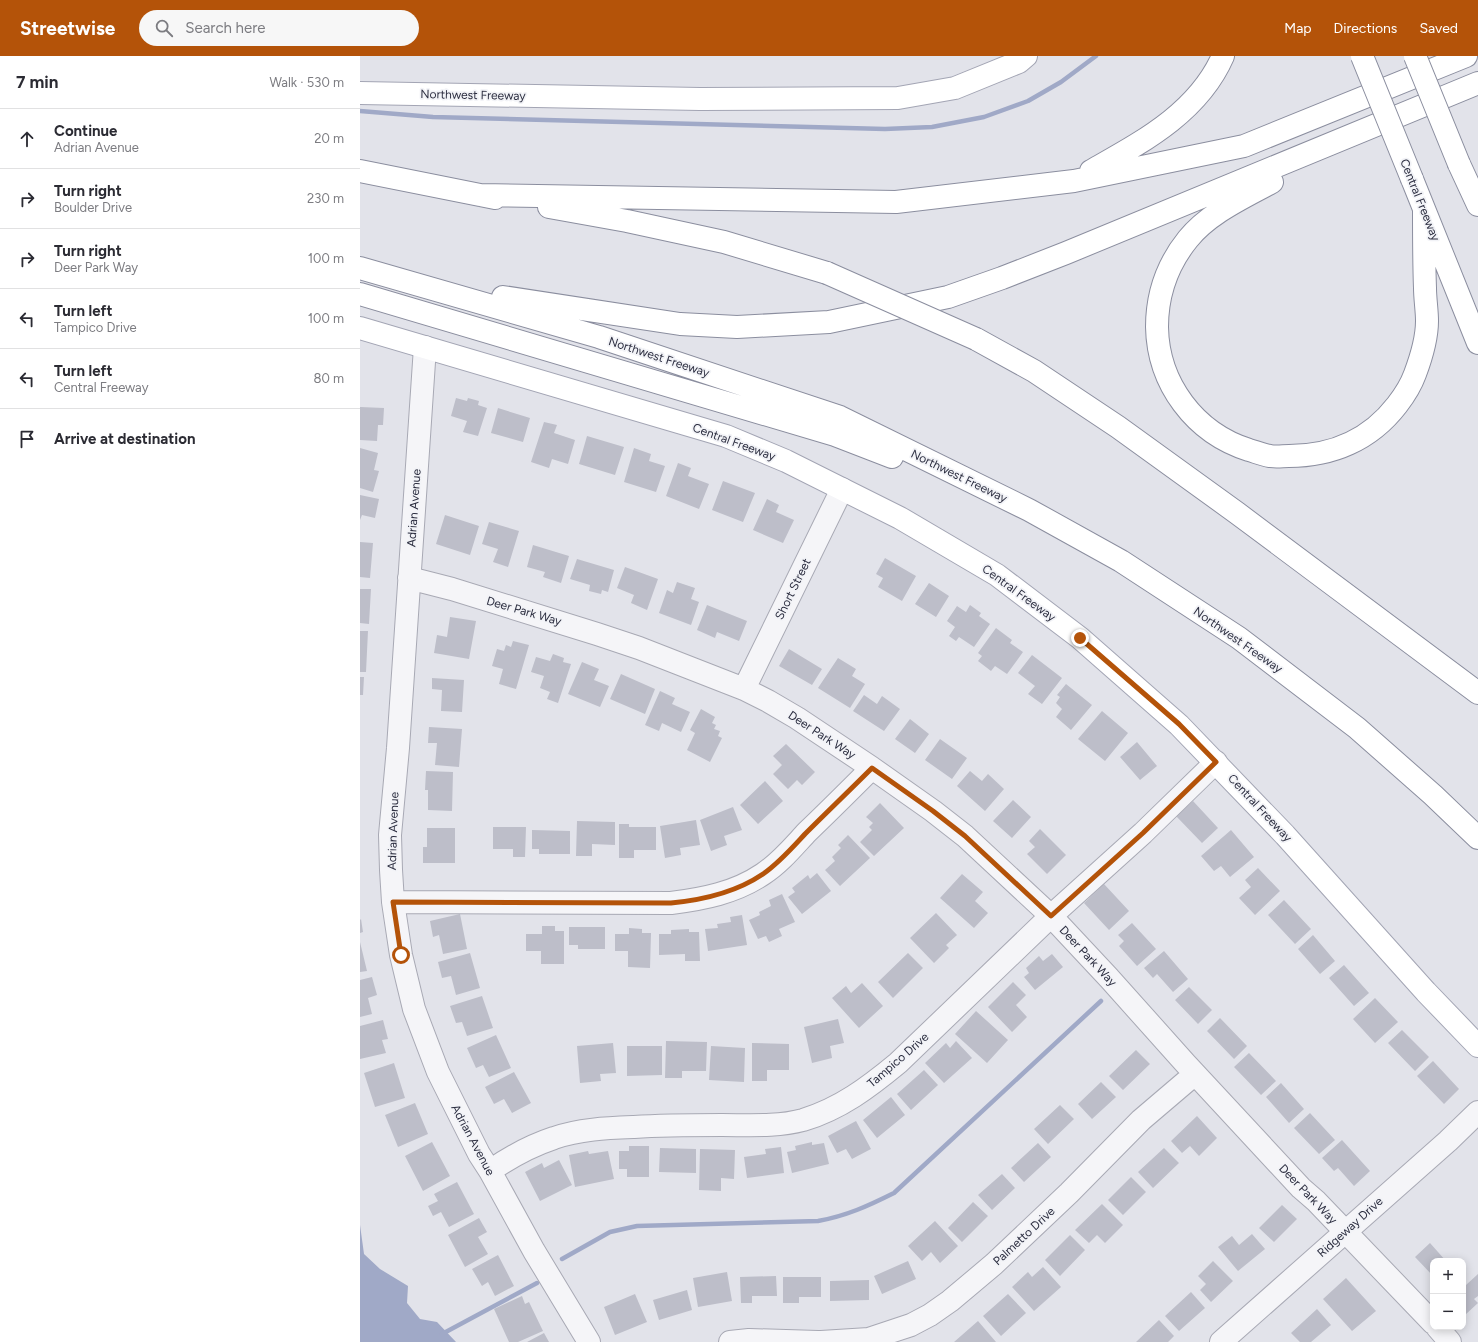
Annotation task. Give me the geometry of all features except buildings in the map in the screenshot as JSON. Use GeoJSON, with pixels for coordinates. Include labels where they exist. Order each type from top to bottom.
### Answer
{"type":"FeatureCollection","features":[{"type":"Feature","properties":{"kind":"main road","name":"Northwest Freeway"},"geometry":{"type":"LineString","coordinates":[[360,93],[700,99],[898,98],[956,88],[1019,62],[1026,56]]}},
{"type":"Feature","properties":{"kind":"main road"},"geometry":{"type":"LineString","coordinates":[[1074,181],[1133,147],[1180,114],[1209,81],[1223,56]]}},
{"type":"Feature","properties":{"kind":"main road","name":"Central Freeway"},"geometry":{"type":"LineString","coordinates":[[1362,56],[1478,343]]}},
{"type":"Feature","properties":{"kind":"main road"},"geometry":{"type":"LineString","coordinates":[[1415,56],[1467,175],[1478,205]]}},
{"type":"Feature","properties":{"kind":"main road"},"geometry":{"type":"LineString","coordinates":[[480,195],[896,202],[1074,181],[1244,146],[1466,56]]}},
{"type":"Feature","properties":{"kind":"main road"},"geometry":{"type":"LineString","coordinates":[[415,283],[680,324],[737,327],[829,322],[948,297],[1002,278],[1478,83]]}},
{"type":"Feature","properties":{"kind":"main road"},"geometry":{"type":"LineString","coordinates":[[1322,148],[1308,164],[1275,180],[1217,212],[1188,238],[1172,263],[1163,283],[1157,311],[1157,339],[1163,367],[1175,393],[1198,421],[1221,438],[1243,448],[1270,456],[1303,456],[1330,452],[1352,443],[1370,432],[1388,416],[1404,397],[1414,376],[1424,345],[1427,322],[1424,211]]}},
{"type":"Feature","properties":{"kind":"main road"},"geometry":{"type":"LineString","coordinates":[[360,171],[480,195],[626,221],[716,241],[828,273],[976,339],[1034,371],[1118,427],[1237,513],[1478,693]]}},
{"type":"Feature","properties":{"kind":"main road","name":"Northwest Freeway"},"geometry":{"type":"LineString","coordinates":[[360,268],[606,339],[840,417],[1029,510],[1121,561],[1239,638],[1357,728],[1433,795],[1478,838]]}},
{"type":"Feature","properties":{"kind":"main road"},"geometry":{"type":"LineString","coordinates":[[360,294],[835,435],[1029,510]]}},
{"type":"Feature","properties":{"kind":"main road","name":"Central Freeway"},"geometry":{"type":"LineString","coordinates":[[360,328],[726,436],[786,461],[900,518],[997,575],[1086,643],[1179,724],[1286,835],[1426,992],[1478,1046]]}},
{"type":"Feature","properties":{"kind":"street","name":"Adrian Avenue"},"geometry":{"type":"LineString","coordinates":[[425,347],[398,748],[390,834],[393,902],[401,955],[414,1009],[438,1072],[479,1154],[588,1342]]}},
{"type":"Feature","properties":{"kind":"street","name":"Short Street"},"geometry":{"type":"LineString","coordinates":[[744,689],[842,489]]}},
{"type":"Feature","properties":{"kind":"street","name":"Deer Park Way"},"geometry":{"type":"LineString","coordinates":[[409,578],[452,589],[597,634],[639,648],[744,689],[797,718],[928,806],[965,836],[1051,916],[1301,1188],[1316,1201],[1430,1320]]}},
{"type":"Feature","properties":{"kind":"street","name":"Tampico Drive"},"geometry":{"type":"LineString","coordinates":[[490,1171],[512,1156],[531,1146],[555,1137],[587,1130],[652,1126],[775,1125],[802,1120],[830,1110],[853,1098],[898,1062],[1051,916],[1143,833],[1216,762]]}},
{"type":"Feature","properties":{"kind":"street"},"geometry":{"type":"LineString","coordinates":[[393,902],[671,903],[699,900],[720,895],[742,886],[763,874],[790,852],[872,768]]}},
{"type":"Feature","properties":{"kind":"street","name":"Palmetto Drive"},"geometry":{"type":"LineString","coordinates":[[730,1342],[749,1340],[820,1342],[868,1339],[893,1331],[930,1315],[950,1301],[994,1264],[1070,1193],[1141,1120],[1195,1074]]}},
{"type":"Feature","properties":{"kind":"street","name":"Ridgeway Drive"},"geometry":{"type":"LineString","coordinates":[[1221,1342],[1448,1141],[1478,1112]]}},
{"type":"Feature","properties":{"kind":"street"},"geometry":{"type":"LineString","coordinates":[[1440,1330],[1450,1342]]}},
{"type":"Feature","properties":{"kind":"water"},"geometry":{"type":"Polygon","coordinates":[[[360,1225],[364,1254],[380,1269],[408,1286],[407,1303],[420,1319],[437,1322],[456,1342],[360,1342],[360,1225]]]}},
{"type":"Feature","properties":{"kind":"waterway"},"geometry":{"type":"LineString","coordinates":[[360,111],[433,117],[885,129],[932,127],[984,117],[1028,101],[1061,82],[1096,56]]}},
{"type":"Feature","properties":{"kind":"waterway"},"geometry":{"type":"LineString","coordinates":[[562,1259],[610,1232],[637,1226],[818,1221],[847,1213],[884,1198],[894,1193],[1101,1001]]}},
{"type":"Feature","properties":{"kind":"waterway"},"geometry":{"type":"LineString","coordinates":[[442,1334],[537,1283]]}},
{"type":"Feature","properties":{"kind":"route"},"geometry":{"type":"LineString","coordinates":[[401,955],[393,902],[646,904],[699,900],[720,895],[742,886],[763,874],[790,852],[872,768],[906,790],[965,836],[1051,916],[1143,833],[1216,762],[1179,724],[1080,638]]}}]}
